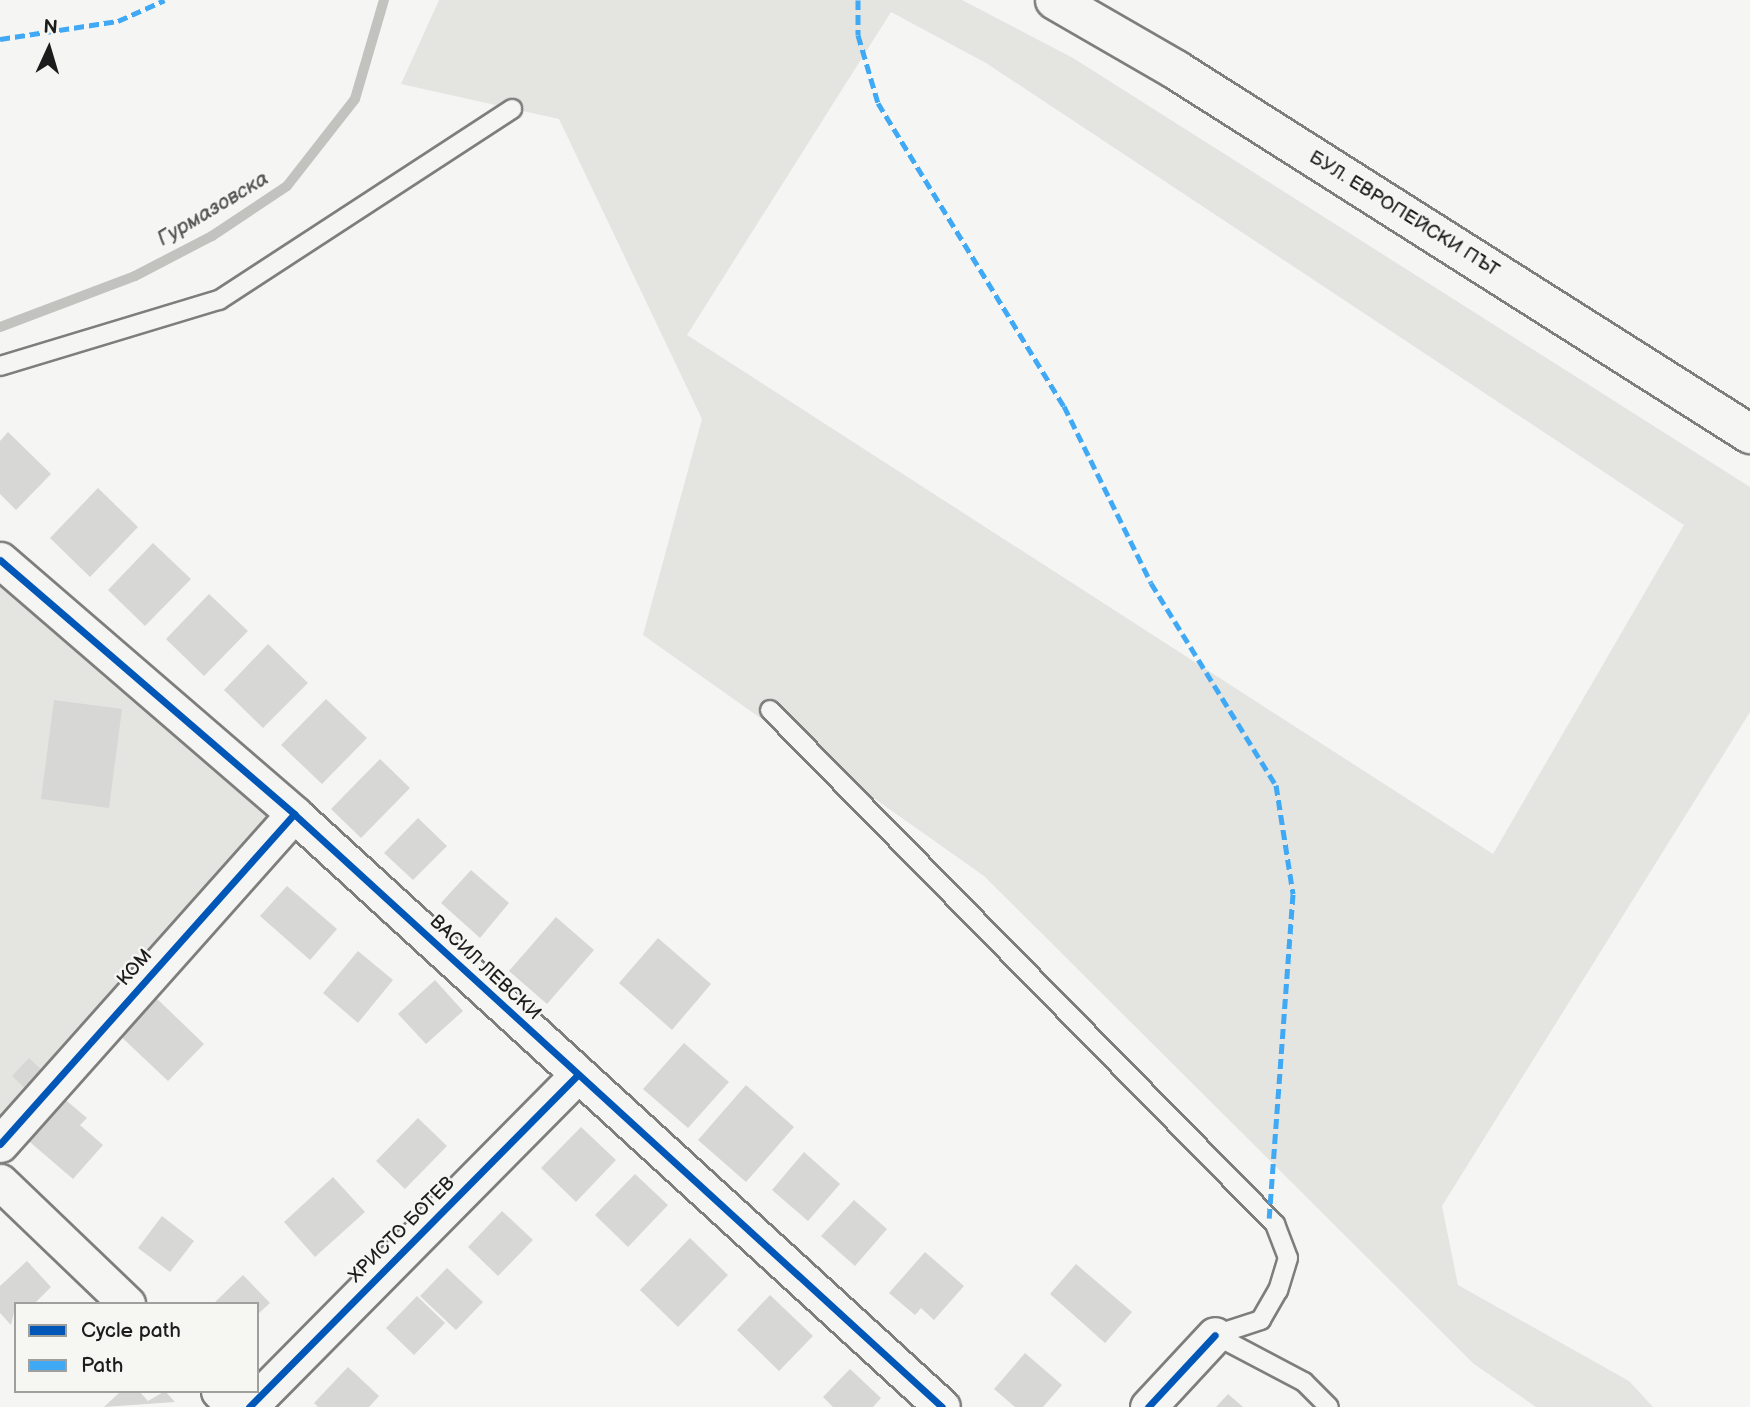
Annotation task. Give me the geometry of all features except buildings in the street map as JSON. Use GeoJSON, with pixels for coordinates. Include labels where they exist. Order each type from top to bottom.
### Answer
{"type":"FeatureCollection","features":[{"type":"Feature","properties":{"kind":"main road","name":"БУЛ. ЕВРОПЕЙСКИ ПЪТ"},"geometry":{"type":"LineString","coordinates":[[1055,0],[1176,70],[1750,434]]}},
{"type":"Feature","properties":{"kind":"street","name":"ВАСИЛ ЛЕВСКИ"},"geometry":{"type":"LineString","coordinates":[[0,560],[294,814],[942,1407]]}},
{"type":"Feature","properties":{"kind":"street","name":"КОМ"},"geometry":{"type":"LineString","coordinates":[[0,1144],[294,814]]}},
{"type":"Feature","properties":{"kind":"street","name":"ХРИСТО БОТЕВ"},"geometry":{"type":"LineString","coordinates":[[249,1407],[578,1075]]}},
{"type":"Feature","properties":{"kind":"street"},"geometry":{"type":"LineString","coordinates":[[0,1182],[125,1302]]}},
{"type":"Feature","properties":{"kind":"street"},"geometry":{"type":"LineString","coordinates":[[1148,1407],[1215,1335]]}},
{"type":"Feature","properties":{"kind":"street"},"geometry":{"type":"LineString","coordinates":[[221,1393],[235,1407]]}},
{"type":"Feature","properties":{"kind":"lane"},"geometry":{"type":"LineString","coordinates":[[0,366],[219,300],[512,109]]}},
{"type":"Feature","properties":{"kind":"lane"},"geometry":{"type":"LineString","coordinates":[[770,710],[1275,1224],[1288,1258],[1278,1290],[1261,1321],[1215,1335]]}},
{"type":"Feature","properties":{"kind":"lane"},"geometry":{"type":"LineString","coordinates":[[1215,1335],[1304,1382],[1329,1407]]}},
{"type":"Feature","properties":{"kind":"shaded area"},"geometry":{"type":"Polygon","coordinates":[[[439,0],[962,0],[1073,58],[1750,487],[1750,712],[1442,1206],[1458,1285],[1629,1381],[1653,1407],[1536,1407],[1474,1364],[984,876],[643,635],[702,419],[559,119],[401,84],[439,0]],[[891,12],[687,335],[1493,854],[1684,525],[986,63],[891,12]]]}},
{"type":"Feature","properties":{"kind":"shaded area"},"geometry":{"type":"Polygon","coordinates":[[[0,553],[291,820],[0,1126],[0,553]]]}},
{"type":"Feature","properties":{"kind":"waterway","name":"Гурмазовска"},"geometry":{"type":"LineString","coordinates":[[0,327],[135,276],[212,236],[287,186],[355,99],[384,0]]}},
{"type":"Feature","properties":{"kind":"marked path"},"geometry":{"type":"LineString","coordinates":[[0,39],[118,21],[165,0]]}},
{"type":"Feature","properties":{"kind":"marked path"},"geometry":{"type":"LineString","coordinates":[[858,0],[858,35],[878,103],[1064,406],[1151,583],[1276,785],[1293,894],[1269,1218]]}},
{"type":"Feature","properties":{"kind":"cycle path"},"geometry":{"type":"LineString","coordinates":[[0,560],[294,814],[942,1407]]}},
{"type":"Feature","properties":{"kind":"cycle path"},"geometry":{"type":"LineString","coordinates":[[0,1144],[294,814]]}},
{"type":"Feature","properties":{"kind":"cycle path"},"geometry":{"type":"LineString","coordinates":[[249,1407],[578,1075]]}},
{"type":"Feature","properties":{"kind":"cycle path"},"geometry":{"type":"LineString","coordinates":[[1148,1407],[1215,1335]]}}]}
